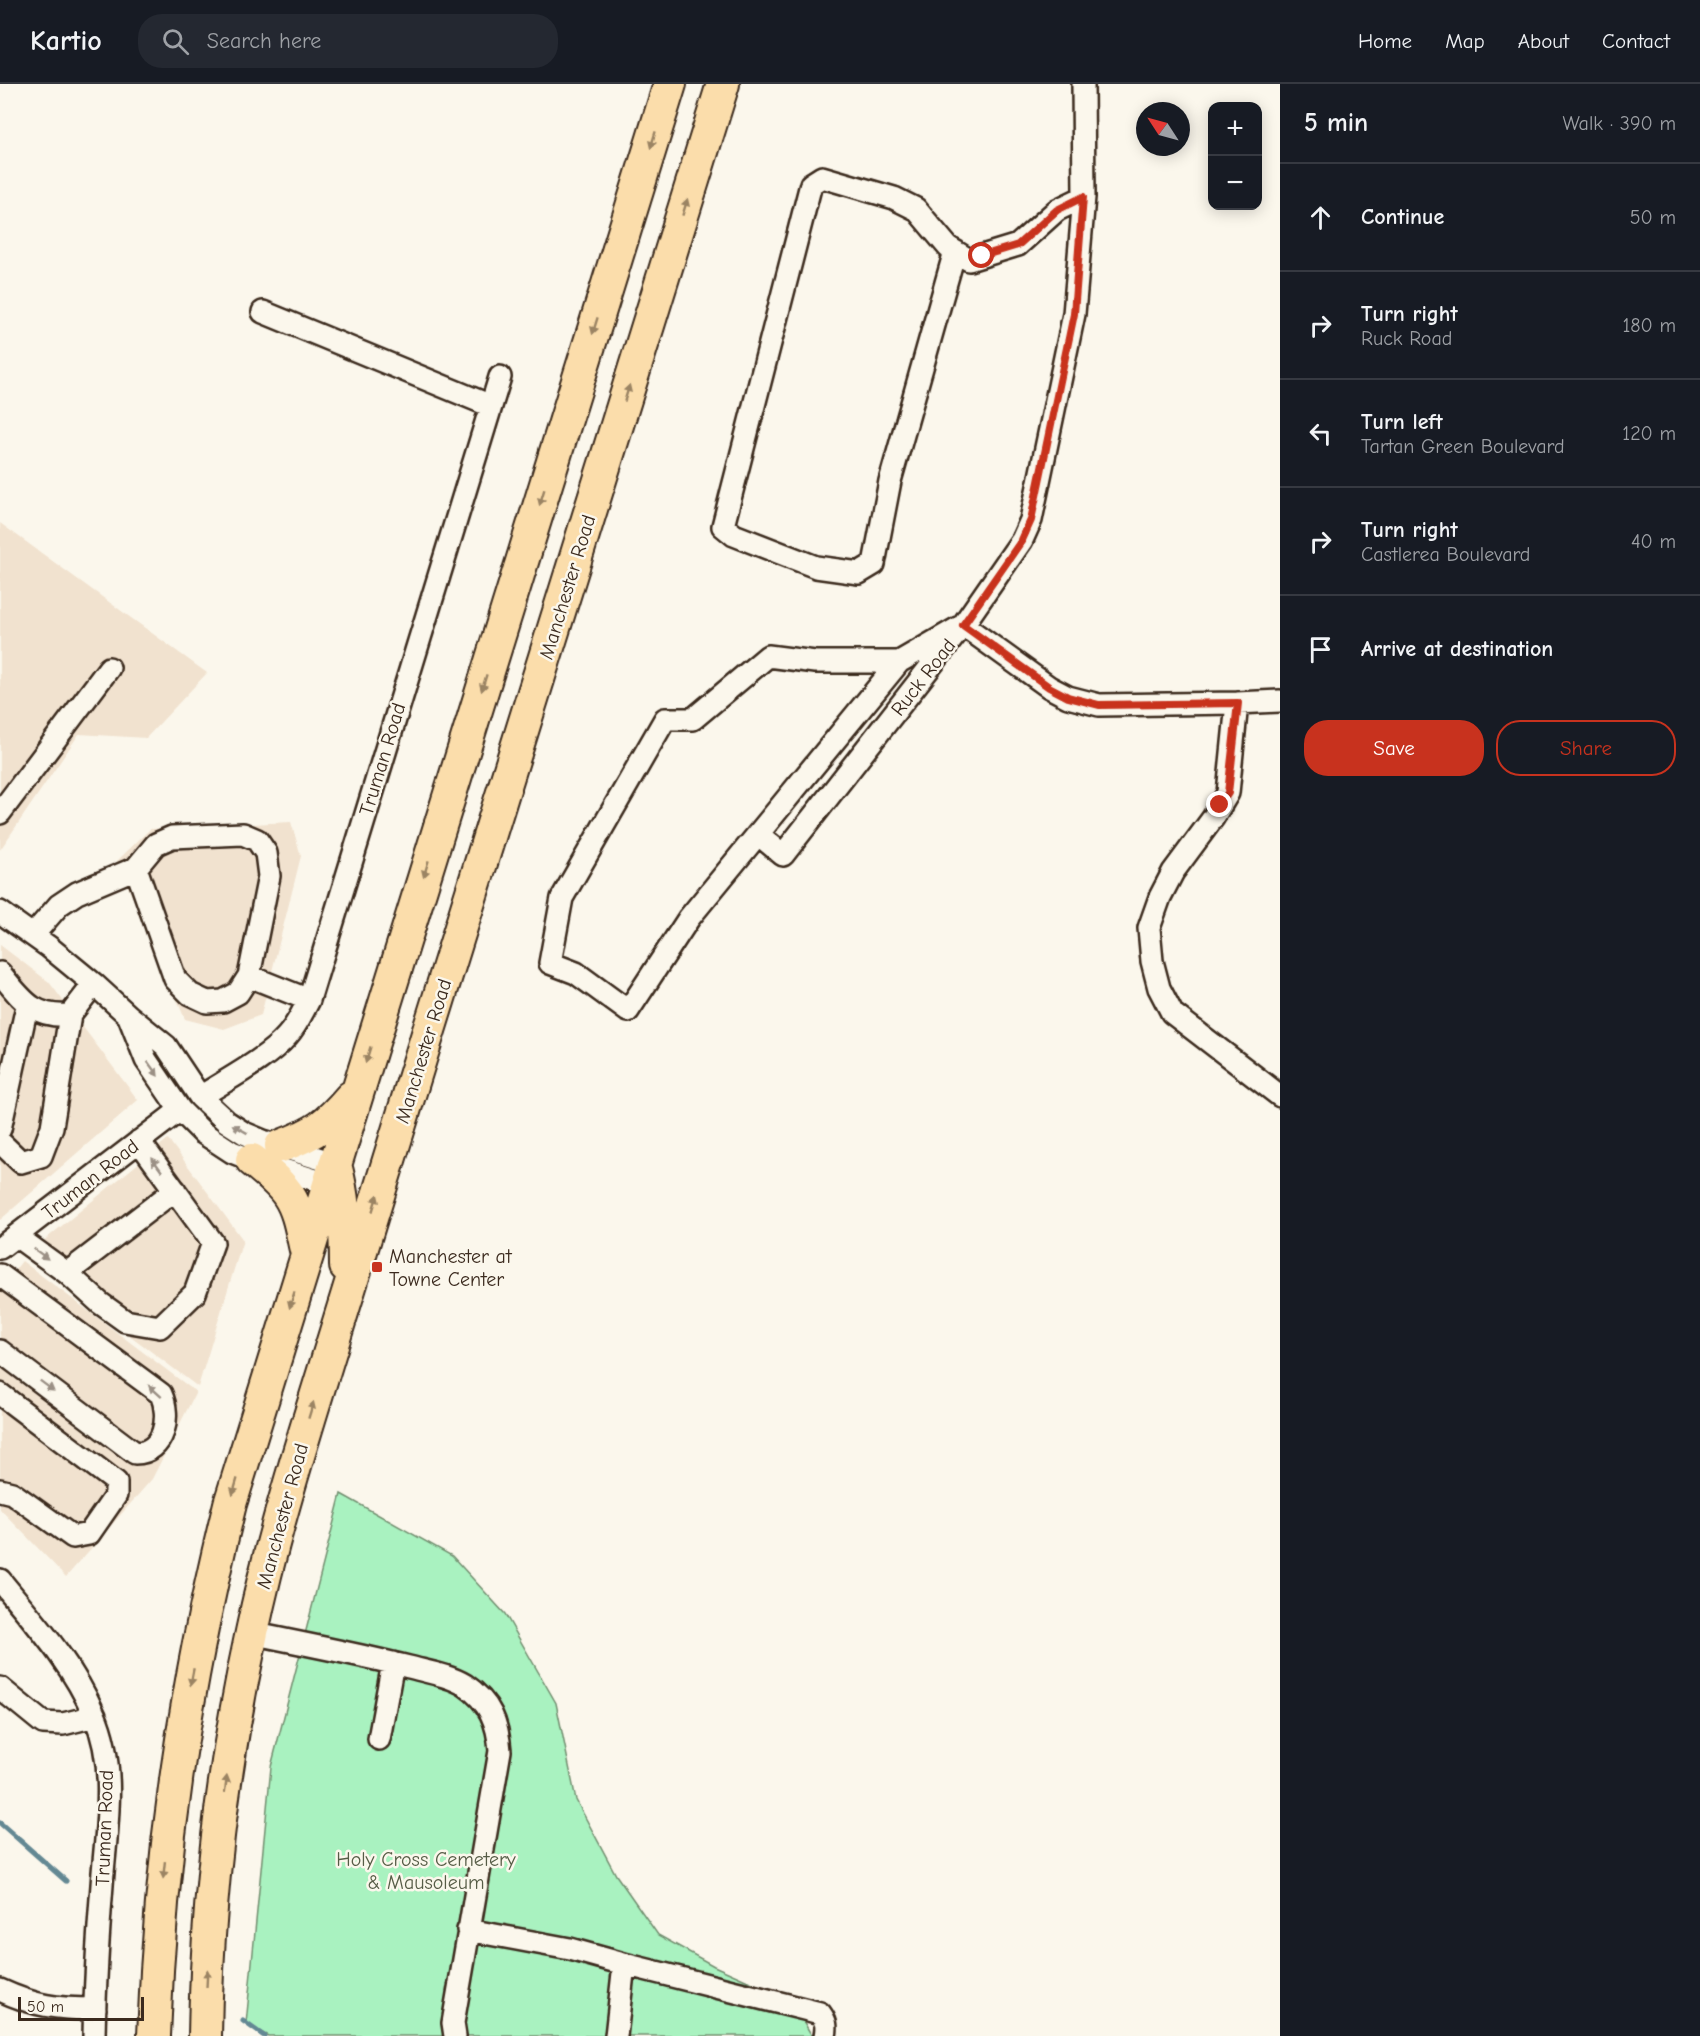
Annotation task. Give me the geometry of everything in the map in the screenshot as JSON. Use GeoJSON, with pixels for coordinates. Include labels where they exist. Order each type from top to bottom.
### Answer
{"type":"FeatureCollection","features":[{"type":"Feature","properties":{"kind":"highway"},"geometry":{"type":"LineString","coordinates":[[154,2036],[157,1966],[168,1838],[184,1722],[205,1607],[234,1492],[307,1254],[334,1177],[358,1090],[670,84]]}},
{"type":"Feature","properties":{"kind":"highway","name":"Manchester Road"},"geometry":{"type":"LineString","coordinates":[[205,2036],[211,1906],[221,1814],[251,1633],[285,1499],[723,84]]}},
{"type":"Feature","properties":{"kind":"highway"},"geometry":{"type":"LineString","coordinates":[[281,1146],[308,1136],[321,1128],[333,1119],[358,1090]]}},
{"type":"Feature","properties":{"kind":"highway"},"geometry":{"type":"LineString","coordinates":[[334,1177],[359,1179],[391,1154]]}},
{"type":"Feature","properties":{"kind":"highway"},"geometry":{"type":"LineString","coordinates":[[252,1160],[289,1196],[299,1218],[307,1254]]}},
{"type":"Feature","properties":{"kind":"highway"},"geometry":{"type":"LineString","coordinates":[[334,1177],[346,1240],[346,1297]]}},
{"type":"Feature","properties":{"kind":"street","name":"Ruck Road"},"geometry":{"type":"LineString","coordinates":[[758,834],[783,855],[963,625],[1022,540],[1031,520],[1074,314],[1083,197],[1083,84]]}},
{"type":"Feature","properties":{"kind":"street"},"geometry":{"type":"LineString","coordinates":[[955,251],[890,481],[874,564],[859,573],[816,567],[734,535],[723,526],[811,184],[822,177],[894,198],[916,209],[948,247],[955,251],[969,260],[1018,245],[1057,210],[1083,197]]}},
{"type":"Feature","properties":{"kind":"street"},"geometry":{"type":"LineString","coordinates":[[263,312],[491,406]]}},
{"type":"Feature","properties":{"kind":"street","name":"Truman Road"},"geometry":{"type":"LineString","coordinates":[[200,1097],[270,1051],[286,1037],[297,1023],[309,1000],[500,377]]}},
{"type":"Feature","properties":{"kind":"street"},"geometry":{"type":"LineString","coordinates":[[899,662],[815,662],[768,656],[693,719],[665,719],[562,898],[550,963],[576,973],[628,1011],[689,918],[899,662],[963,625],[1049,687],[1068,697],[1099,705],[1280,701]]}},
{"type":"Feature","properties":{"kind":"street"},"geometry":{"type":"LineString","coordinates":[[0,813],[109,668]]}},
{"type":"Feature","properties":{"kind":"street"},"geometry":{"type":"LineString","coordinates":[[1238,703],[1228,793],[1197,841],[1173,872],[1160,897],[1149,928],[1152,960],[1159,988],[1172,1013],[1280,1096]]}},
{"type":"Feature","properties":{"kind":"street"},"geometry":{"type":"LineString","coordinates":[[33,935],[59,905],[77,893],[136,868],[156,844],[172,837],[243,834],[257,840],[266,853],[269,876],[249,976],[238,993],[223,1001],[207,1002],[190,994],[175,979],[136,868]]}},
{"type":"Feature","properties":{"kind":"street"},"geometry":{"type":"LineString","coordinates":[[0,912],[33,935],[94,984],[166,1046],[200,1097],[213,1111],[244,1132],[281,1146],[334,1177]]}},
{"type":"Feature","properties":{"kind":"street"},"geometry":{"type":"LineString","coordinates":[[0,973],[27,1006],[54,1016],[70,1015]]}},
{"type":"Feature","properties":{"kind":"street"},"geometry":{"type":"LineString","coordinates":[[249,976],[309,1000]]}},
{"type":"Feature","properties":{"kind":"street"},"geometry":{"type":"LineString","coordinates":[[0,1142],[21,1162],[41,1156],[52,1127],[70,1015],[94,984]]}},
{"type":"Feature","properties":{"kind":"street"},"geometry":{"type":"LineString","coordinates":[[0,1129],[27,1006]]}},
{"type":"Feature","properties":{"kind":"street"},"geometry":{"type":"LineString","coordinates":[[129,1016],[146,1060],[180,1110],[215,1142],[252,1160],[334,1177]]}},
{"type":"Feature","properties":{"kind":"street","name":"Truman Road"},"geometry":{"type":"LineString","coordinates":[[8,1242],[180,1110]]}},
{"type":"Feature","properties":{"kind":"street"},"geometry":{"type":"LineString","coordinates":[[8,1242],[67,1273],[100,1303],[125,1321],[160,1327],[195,1293],[213,1243],[139,1141]]}},
{"type":"Feature","properties":{"kind":"street"},"geometry":{"type":"LineString","coordinates":[[67,1273],[175,1190]]}},
{"type":"Feature","properties":{"kind":"street"},"geometry":{"type":"LineString","coordinates":[[0,1275],[160,1394],[166,1406],[163,1431],[156,1446],[146,1453],[135,1453],[0,1351]]}},
{"type":"Feature","properties":{"kind":"street"},"geometry":{"type":"LineString","coordinates":[[0,1394],[116,1482],[116,1495],[89,1534],[73,1537],[12,1493],[0,1490]]}},
{"type":"Feature","properties":{"kind":"street","name":"Truman Road"},"geometry":{"type":"LineString","coordinates":[[0,1580],[65,1660],[95,1716],[107,1762],[110,1788],[97,1953],[94,2036]]}},
{"type":"Feature","properties":{"kind":"street"},"geometry":{"type":"LineString","coordinates":[[251,1633],[450,1677],[467,1687],[494,1716],[499,1730],[500,1751],[453,2024],[455,2036]]}},
{"type":"Feature","properties":{"kind":"street"},"geometry":{"type":"LineString","coordinates":[[379,1739],[393,1663]]}},
{"type":"Feature","properties":{"kind":"street"},"geometry":{"type":"LineString","coordinates":[[0,1688],[43,1724],[63,1724],[95,1716]]}},
{"type":"Feature","properties":{"kind":"street"},"geometry":{"type":"LineString","coordinates":[[468,1930],[570,1949],[820,2013],[825,2019],[825,2036]]}},
{"type":"Feature","properties":{"kind":"street"},"geometry":{"type":"LineString","coordinates":[[616,2036],[624,1964]]}},
{"type":"Feature","properties":{"kind":"street"},"geometry":{"type":"LineString","coordinates":[[0,1990],[38,2005],[58,2009],[94,2009]]}},
{"type":"Feature","properties":{"kind":"shaded area"},"geometry":{"type":"Polygon","coordinates":[[[0,523],[207,673],[146,738],[79,734],[0,850],[0,523]]]}},
{"type":"Feature","properties":{"kind":"shaded area"},"geometry":{"type":"Polygon","coordinates":[[[291,822],[301,856],[261,1015],[224,1029],[185,1019],[117,861],[150,829],[291,822]]]}},
{"type":"Feature","properties":{"kind":"shaded area"},"geometry":{"type":"Polygon","coordinates":[[[0,945],[49,982],[138,1100],[0,1220],[0,945]]]}},
{"type":"Feature","properties":{"kind":"shaded area"},"geometry":{"type":"Polygon","coordinates":[[[168,1139],[243,1240],[198,1387],[25,1256],[168,1139]]]}},
{"type":"Feature","properties":{"kind":"shaded area"},"geometry":{"type":"Polygon","coordinates":[[[22,1261],[196,1392],[152,1479],[66,1577],[0,1509],[0,1289],[22,1261]]]}},
{"type":"Feature","properties":{"kind":"green space","name":"Holy Cross Cemetery & Mausoleum"},"geometry":{"type":"Polygon","coordinates":[[[341,1494],[452,1556],[505,1614],[556,1703],[576,1800],[616,1875],[658,1935],[714,1966],[791,2000],[812,2036],[268,2036],[246,2024],[271,1767],[341,1494]]]}},
{"type":"Feature","properties":{"kind":"waterway"},"geometry":{"type":"LineString","coordinates":[[0,1823],[66,1881]]}},
{"type":"Feature","properties":{"kind":"waterway"},"geometry":{"type":"LineString","coordinates":[[243,2021],[264,2036]]}},
{"type":"Feature","properties":{"kind":"place","name":"Manchester at Towne Center"},"geometry":{"type":"Point","coordinates":[377,1267]}},
{"type":"Feature","properties":{"kind":"route"},"geometry":{"type":"LineString","coordinates":[[982,256],[1018,245],[1057,210],[1083,197],[1074,314],[1031,520],[1022,540],[963,625],[1049,687],[1068,697],[1099,705],[1238,703],[1228,793],[1220,805]]}}]}
